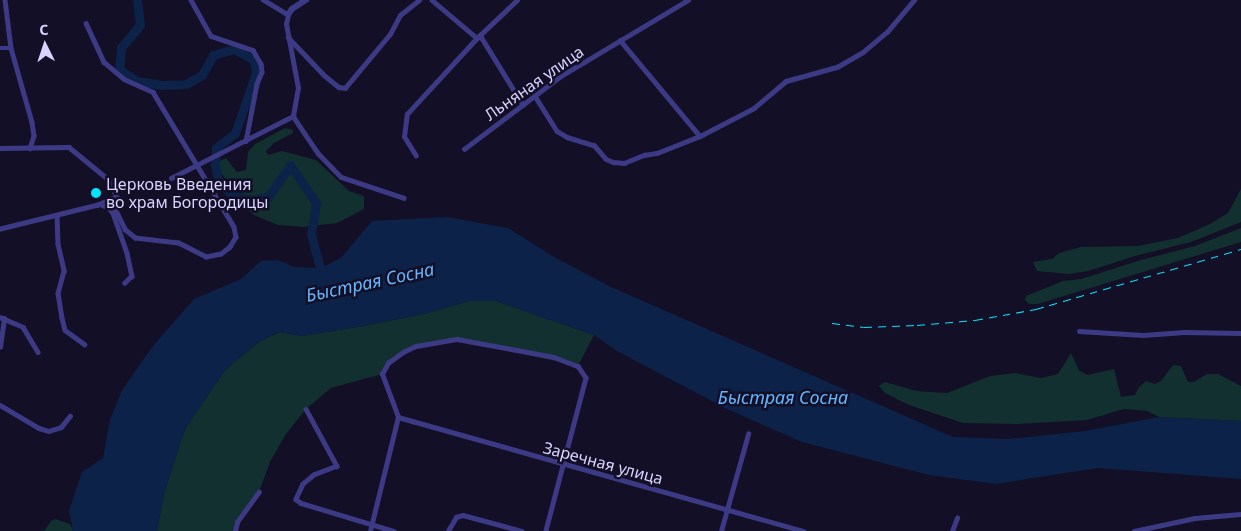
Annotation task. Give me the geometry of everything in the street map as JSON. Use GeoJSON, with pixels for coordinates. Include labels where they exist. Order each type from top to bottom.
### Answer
{"type":"FeatureCollection","features":[{"type":"Feature","properties":{"kind":"street"},"geometry":{"type":"LineString","coordinates":[[5,0],[11,48],[32,122],[34,136],[30,148]]}},
{"type":"Feature","properties":{"kind":"street"},"geometry":{"type":"LineString","coordinates":[[192,0],[211,36],[253,50],[261,64],[262,72],[257,84],[246,141]]}},
{"type":"Feature","properties":{"kind":"street"},"geometry":{"type":"LineString","coordinates":[[263,0],[288,15]]}},
{"type":"Feature","properties":{"kind":"street"},"geometry":{"type":"LineString","coordinates":[[306,0],[292,9],[286,24],[298,88],[294,116],[318,153],[340,177],[404,198]]}},
{"type":"Feature","properties":{"kind":"street"},"geometry":{"type":"LineString","coordinates":[[288,37],[324,75],[338,87],[345,88],[390,34],[400,15],[419,0]]}},
{"type":"Feature","properties":{"kind":"street"},"geometry":{"type":"LineString","coordinates":[[432,0],[479,36],[523,105]]}},
{"type":"Feature","properties":{"kind":"street"},"geometry":{"type":"LineString","coordinates":[[416,156],[404,138],[407,114],[479,36],[517,0]]}},
{"type":"Feature","properties":{"kind":"street","name":"Льняная улица"},"geometry":{"type":"LineString","coordinates":[[464,150],[560,76],[688,0]]}},
{"type":"Feature","properties":{"kind":"street"},"geometry":{"type":"LineString","coordinates":[[535,96],[557,131],[567,137],[594,145],[606,159],[612,162],[624,163],[644,155],[657,153],[700,136],[754,108],[786,80],[837,67],[863,52],[887,32],[914,0]]}},
{"type":"Feature","properties":{"kind":"street"},"geometry":{"type":"LineString","coordinates":[[86,24],[104,62],[124,79],[153,92],[234,228],[236,237],[230,247],[221,254],[206,256],[178,243],[135,238],[125,230],[111,201]]}},
{"type":"Feature","properties":{"kind":"street"},"geometry":{"type":"LineString","coordinates":[[620,40],[700,136]]}},
{"type":"Feature","properties":{"kind":"street"},"geometry":{"type":"LineString","coordinates":[[0,48],[11,48]]}},
{"type":"Feature","properties":{"kind":"street"},"geometry":{"type":"LineString","coordinates":[[171,178],[196,163],[219,154],[294,116]]}},
{"type":"Feature","properties":{"kind":"street"},"geometry":{"type":"LineString","coordinates":[[0,148],[69,148],[108,179],[117,197],[98,205],[0,229]]}},
{"type":"Feature","properties":{"kind":"street"},"geometry":{"type":"LineString","coordinates":[[98,205],[106,205],[113,213],[128,253],[132,276],[125,283]]}},
{"type":"Feature","properties":{"kind":"street"},"geometry":{"type":"LineString","coordinates":[[57,216],[58,244],[64,271],[58,293],[62,318],[66,330],[84,344]]}},
{"type":"Feature","properties":{"kind":"street"},"geometry":{"type":"LineString","coordinates":[[0,347],[2,317],[23,327],[38,352]]}},
{"type":"Feature","properties":{"kind":"street"},"geometry":{"type":"LineString","coordinates":[[1079,331],[1143,335],[1184,332],[1241,333]]}},
{"type":"Feature","properties":{"kind":"street"},"geometry":{"type":"LineString","coordinates":[[370,531],[398,418],[382,374],[388,363],[403,352],[416,346],[457,339],[554,357],[578,366],[586,378],[546,531]]}},
{"type":"Feature","properties":{"kind":"street"},"geometry":{"type":"LineString","coordinates":[[0,404],[39,428],[49,431],[62,427],[70,416]]}},
{"type":"Feature","properties":{"kind":"street"},"geometry":{"type":"LineString","coordinates":[[306,409],[337,466],[314,475],[303,484],[296,499],[301,503],[394,531]]}},
{"type":"Feature","properties":{"kind":"street","name":"Заречная улица"},"geometry":{"type":"LineString","coordinates":[[398,418],[803,531]]}},
{"type":"Feature","properties":{"kind":"street"},"geometry":{"type":"LineString","coordinates":[[721,531],[748,434]]}},
{"type":"Feature","properties":{"kind":"street"},"geometry":{"type":"LineString","coordinates":[[235,531],[237,522],[259,492]]}},
{"type":"Feature","properties":{"kind":"street"},"geometry":{"type":"LineString","coordinates":[[1134,531],[1195,518],[1241,514]]}},
{"type":"Feature","properties":{"kind":"street"},"geometry":{"type":"LineString","coordinates":[[448,531],[456,517],[463,515],[522,531]]}},
{"type":"Feature","properties":{"kind":"street"},"geometry":{"type":"LineString","coordinates":[[952,531],[957,518]]}},
{"type":"Feature","properties":{"kind":"green space"},"geometry":{"type":"Polygon","coordinates":[[[285,128],[293,130],[293,133],[274,143],[266,151],[268,155],[282,151],[316,160],[349,191],[364,196],[364,209],[337,223],[303,227],[278,225],[254,215],[244,205],[234,187],[228,183],[220,171],[220,161],[226,158],[237,172],[246,170],[248,152],[255,144],[285,128]]]}},
{"type":"Feature","properties":{"kind":"green space"},"geometry":{"type":"Polygon","coordinates":[[[1241,189],[1241,222],[1191,242],[1135,256],[1088,271],[1069,274],[1037,271],[1033,262],[1052,259],[1059,253],[1081,247],[1138,246],[1178,238],[1210,224],[1228,213],[1241,189]]]}},
{"type":"Feature","properties":{"kind":"green space"},"geometry":{"type":"Polygon","coordinates":[[[1241,228],[1241,242],[1038,304],[1029,304],[1025,300],[1026,296],[1063,281],[1081,279],[1141,260],[1195,246],[1241,228]]]}},
{"type":"Feature","properties":{"kind":"green space"},"geometry":{"type":"Polygon","coordinates":[[[469,301],[496,301],[594,335],[578,366],[457,339],[416,346],[388,363],[382,374],[331,388],[306,409],[286,434],[270,462],[259,492],[237,522],[235,531],[157,531],[164,493],[185,429],[225,370],[260,341],[280,332],[302,336],[363,326],[428,313],[469,301]]]}},
{"type":"Feature","properties":{"kind":"green space"},"geometry":{"type":"Polygon","coordinates":[[[1071,353],[1079,370],[1087,375],[1114,369],[1121,397],[1135,395],[1139,387],[1146,381],[1155,384],[1161,381],[1173,365],[1181,366],[1188,382],[1194,382],[1207,374],[1218,374],[1241,386],[1241,421],[1159,417],[1147,411],[1124,409],[1087,420],[1017,424],[963,423],[909,405],[885,393],[879,386],[885,382],[916,391],[947,393],[990,376],[1015,373],[1041,378],[1058,374],[1071,353]]]}},
{"type":"Feature","properties":{"kind":"green space"},"geometry":{"type":"Polygon","coordinates":[[[55,519],[70,524],[73,531],[44,531],[51,521],[55,519]]]}},
{"type":"Feature","properties":{"kind":"water","name":"Быстрая Сосна"},"geometry":{"type":"Polygon","coordinates":[[[447,217],[508,228],[554,257],[611,287],[953,437],[1009,439],[1085,431],[1159,417],[1241,421],[1241,479],[1098,468],[996,484],[929,475],[802,442],[727,409],[617,351],[594,335],[496,301],[469,301],[428,313],[363,326],[302,336],[280,332],[260,341],[225,370],[185,429],[164,493],[157,531],[73,531],[69,511],[82,472],[103,458],[110,420],[122,390],[153,346],[194,299],[241,279],[261,261],[278,260],[294,267],[321,268],[341,258],[372,221],[447,217]]]}},
{"type":"Feature","properties":{"kind":"waterway","name":"Быстрая Сосна"},"geometry":{"type":"LineString","coordinates":[[137,0],[140,25],[121,48],[119,69],[137,81],[161,85],[186,84],[202,75],[213,55],[234,49],[254,60],[256,73],[235,133],[216,148],[215,165],[218,181],[232,195],[251,200],[268,197],[290,165],[316,203],[311,234],[323,279]]}},
{"type":"Feature","properties":{"kind":"railway"},"geometry":{"type":"LineString","coordinates":[[832,323],[864,327],[917,325],[975,320],[1036,309],[1241,249]]}},
{"type":"Feature","properties":{"kind":"place","name":"Церковь Введения во храм Богородицы"},"geometry":{"type":"Point","coordinates":[96,193]}}]}
